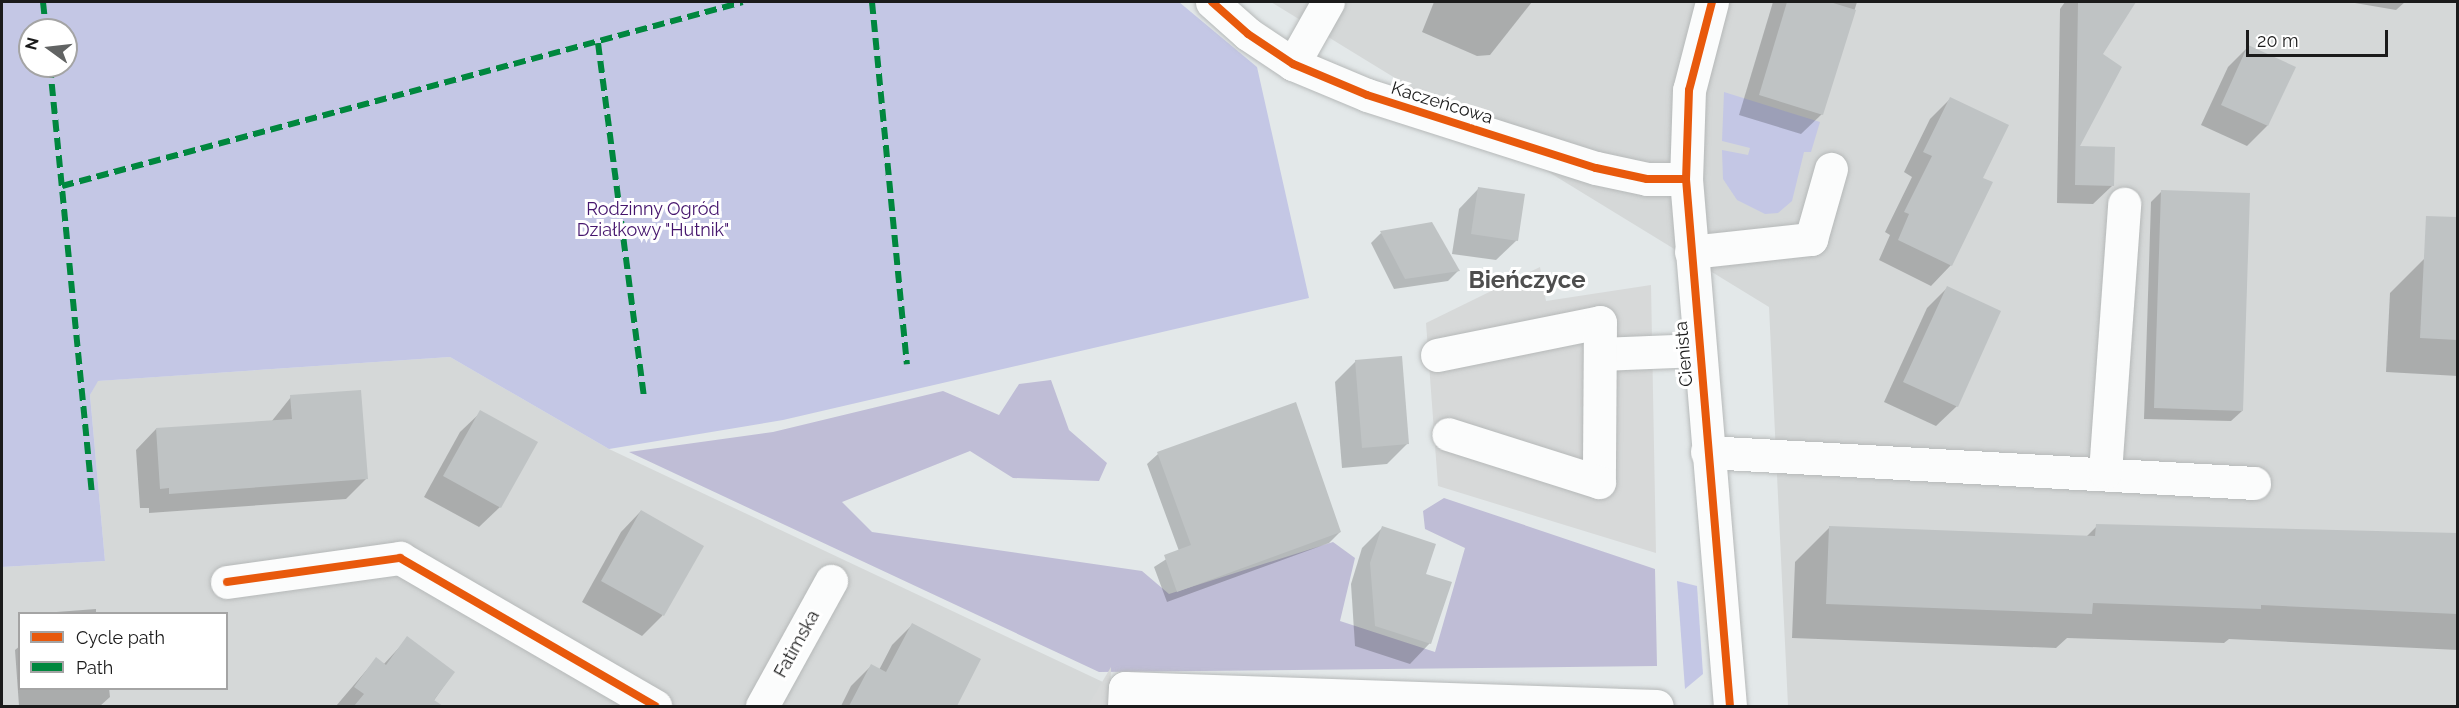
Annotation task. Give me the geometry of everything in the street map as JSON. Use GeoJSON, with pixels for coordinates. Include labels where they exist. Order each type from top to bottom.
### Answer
{"type":"FeatureCollection","features":[{"type":"Feature","properties":{"kind":"street","name":"Kaczeńcowa"},"geometry":{"type":"LineString","coordinates":[[1212,2],[1248,34],[1293,64],[1367,95],[1596,168],[1647,179],[1686,178]]}},
{"type":"Feature","properties":{"kind":"street"},"geometry":{"type":"LineString","coordinates":[[1293,64],[1328,2]]}},
{"type":"Feature","properties":{"kind":"street","name":"Cienista"},"geometry":{"type":"LineString","coordinates":[[1713,2],[1689,90],[1686,178],[1707,452],[1730,706]]}},
{"type":"Feature","properties":{"kind":"street"},"geometry":{"type":"LineString","coordinates":[[1691,252],[1811,239],[1832,169]]}},
{"type":"Feature","properties":{"kind":"street"},"geometry":{"type":"LineString","coordinates":[[2105,472],[2124,204]]}},
{"type":"Feature","properties":{"kind":"street"},"geometry":{"type":"LineString","coordinates":[[1437,355],[1600,322],[1599,482],[1448,434]]}},
{"type":"Feature","properties":{"kind":"street"},"geometry":{"type":"LineString","coordinates":[[1600,354],[1699,350]]}},
{"type":"Feature","properties":{"kind":"street"},"geometry":{"type":"LineString","coordinates":[[1707,452],[2105,472],[2254,483]]}},
{"type":"Feature","properties":{"kind":"street"},"geometry":{"type":"LineString","coordinates":[[227,582],[400,558],[655,706]]}},
{"type":"Feature","properties":{"kind":"street","name":"Fatimska"},"geometry":{"type":"LineString","coordinates":[[762,706],[831,581]]}},
{"type":"Feature","properties":{"kind":"street"},"geometry":{"type":"LineString","coordinates":[[1124,706],[1125,687],[1657,706]]}},
{"type":"Feature","properties":{"kind":"shaded area"},"geometry":{"type":"Polygon","coordinates":[[[1271,2],[2457,2],[2457,706],[1788,706],[1769,307],[1271,2]]]}},
{"type":"Feature","properties":{"kind":"shaded area"},"geometry":{"type":"Polygon","coordinates":[[[1540,267],[1546,301],[1651,285],[1656,553],[1438,486],[1426,323],[1540,267]]]}},
{"type":"Feature","properties":{"kind":"shaded area"},"geometry":{"type":"Polygon","coordinates":[[[450,357],[609,449],[1139,699],[1312,706],[2,706],[2,567],[105,561],[90,395],[97,381],[450,357]]]}},
{"type":"Feature","properties":{"kind":"shaded area"},"geometry":{"type":"Polygon","coordinates":[[[1051,380],[1069,430],[1107,463],[1099,481],[1013,478],[970,451],[842,502],[872,532],[1142,571],[1169,594],[1333,542],[1355,558],[1340,621],[1435,652],[1465,548],[1425,529],[1423,511],[1444,498],[1655,569],[1657,666],[1099,672],[629,452],[773,432],[943,391],[999,415],[1019,384],[1051,380]]]}},
{"type":"Feature","properties":{"kind":"shaded area"},"geometry":{"type":"Polygon","coordinates":[[[1111,667],[1110,706],[1088,706],[1111,667]]]}},
{"type":"Feature","properties":{"kind":"green space","name":"Rodzinny Ogród Działkowy \"Hutnik\""},"geometry":{"type":"Polygon","coordinates":[[[2,2],[1179,2],[1257,67],[1309,298],[783,420],[609,449],[450,357],[98,381],[90,395],[105,561],[2,567],[2,2]]]}},
{"type":"Feature","properties":{"kind":"green space"},"geometry":{"type":"Polygon","coordinates":[[[1724,92],[1820,122],[1811,152],[1804,152],[1792,201],[1778,213],[1765,214],[1737,200],[1723,179],[1722,150],[1748,155],[1750,148],[1722,141],[1724,92]]]}},
{"type":"Feature","properties":{"kind":"green space"},"geometry":{"type":"Polygon","coordinates":[[[1677,581],[1697,586],[1703,674],[1685,689],[1677,581]]]}},
{"type":"Feature","properties":{"kind":"building"},"geometry":{"type":"Polygon","coordinates":[[[1787,2],[1830,2],[1856,10],[1823,115],[1759,95],[1787,2]]]}},
{"type":"Feature","properties":{"kind":"building"},"geometry":{"type":"Polygon","coordinates":[[[2078,2],[2136,2],[2103,54],[2122,67],[2080,146],[2115,147],[2114,186],[2075,185],[2078,2]]]}},
{"type":"Feature","properties":{"kind":"building"},"geometry":{"type":"Polygon","coordinates":[[[2248,45],[2296,67],[2268,126],[2221,105],[2248,45]]]}},
{"type":"Feature","properties":{"kind":"building"},"geometry":{"type":"Polygon","coordinates":[[[1950,97],[2009,125],[1983,178],[1993,182],[1952,266],[1898,240],[1909,214],[1904,212],[1932,156],[1923,152],[1950,97]]]}},
{"type":"Feature","properties":{"kind":"building"},"geometry":{"type":"Polygon","coordinates":[[[1478,187],[1525,194],[1518,241],[1471,234],[1478,187]]]}},
{"type":"Feature","properties":{"kind":"building"},"geometry":{"type":"Polygon","coordinates":[[[2161,190],[2250,193],[2243,411],[2154,408],[2161,190]]]}},
{"type":"Feature","properties":{"kind":"building"},"geometry":{"type":"Polygon","coordinates":[[[2426,216],[2457,217],[2457,340],[2420,338],[2426,216]]]}},
{"type":"Feature","properties":{"kind":"building"},"geometry":{"type":"Polygon","coordinates":[[[1432,222],[1460,271],[1405,279],[1380,231],[1432,222]]]}},
{"type":"Feature","properties":{"kind":"building"},"geometry":{"type":"Polygon","coordinates":[[[1947,286],[2001,311],[1958,407],[1903,382],[1947,286]]]}},
{"type":"Feature","properties":{"kind":"building"},"geometry":{"type":"Polygon","coordinates":[[[1402,356],[1409,444],[1362,448],[1355,360],[1402,356]]]}},
{"type":"Feature","properties":{"kind":"building"},"geometry":{"type":"Polygon","coordinates":[[[361,390],[368,479],[169,494],[169,488],[160,489],[156,428],[292,419],[290,395],[361,390]]]}},
{"type":"Feature","properties":{"kind":"building"},"geometry":{"type":"Polygon","coordinates":[[[1296,402],[1341,532],[1177,592],[1164,555],[1191,545],[1157,452],[1296,402]]]}},
{"type":"Feature","properties":{"kind":"building"},"geometry":{"type":"Polygon","coordinates":[[[480,410],[538,442],[501,508],[443,476],[480,410]]]}},
{"type":"Feature","properties":{"kind":"building"},"geometry":{"type":"Polygon","coordinates":[[[641,510],[704,546],[664,616],[601,581],[641,510]]]}},
{"type":"Feature","properties":{"kind":"building"},"geometry":{"type":"Polygon","coordinates":[[[2096,524],[2457,533],[2457,614],[2261,605],[2261,609],[2093,603],[2092,614],[1826,604],[1829,526],[2095,536],[2096,524]]]}},
{"type":"Feature","properties":{"kind":"building"},"geometry":{"type":"Polygon","coordinates":[[[1382,526],[1436,544],[1426,574],[1452,582],[1431,644],[1375,626],[1370,563],[1382,526]]]}},
{"type":"Feature","properties":{"kind":"building"},"geometry":{"type":"Polygon","coordinates":[[[912,623],[981,659],[957,706],[849,706],[871,664],[886,672],[912,623]]]}},
{"type":"Feature","properties":{"kind":"building"},"geometry":{"type":"Polygon","coordinates":[[[407,636],[455,672],[434,700],[443,706],[354,706],[364,694],[354,687],[376,657],[386,665],[407,636]]]}},
{"type":"Feature","properties":{"kind":"marked path"},"geometry":{"type":"LineString","coordinates":[[43,2],[45,18]]}},
{"type":"Feature","properties":{"kind":"marked path"},"geometry":{"type":"LineString","coordinates":[[62,186],[743,2]]}},
{"type":"Feature","properties":{"kind":"marked path"},"geometry":{"type":"LineString","coordinates":[[872,2],[907,364]]}},
{"type":"Feature","properties":{"kind":"marked path"},"geometry":{"type":"LineString","coordinates":[[598,43],[644,397]]}},
{"type":"Feature","properties":{"kind":"marked path"},"geometry":{"type":"LineString","coordinates":[[51,78],[92,491]]}},
{"type":"Feature","properties":{"kind":"cycle path"},"geometry":{"type":"LineString","coordinates":[[1212,2],[1248,34],[1293,64],[1367,95],[1596,168],[1647,179],[1686,179]]}},
{"type":"Feature","properties":{"kind":"cycle path"},"geometry":{"type":"LineString","coordinates":[[1712,2],[1689,90],[1686,179],[1730,706]]}},
{"type":"Feature","properties":{"kind":"cycle path"},"geometry":{"type":"LineString","coordinates":[[227,582],[400,558],[655,706]]}},
{"type":"Feature","properties":{"kind":"district","name":"Bieńczyce"},"geometry":{"type":"Point","coordinates":[1527,280]}}]}
